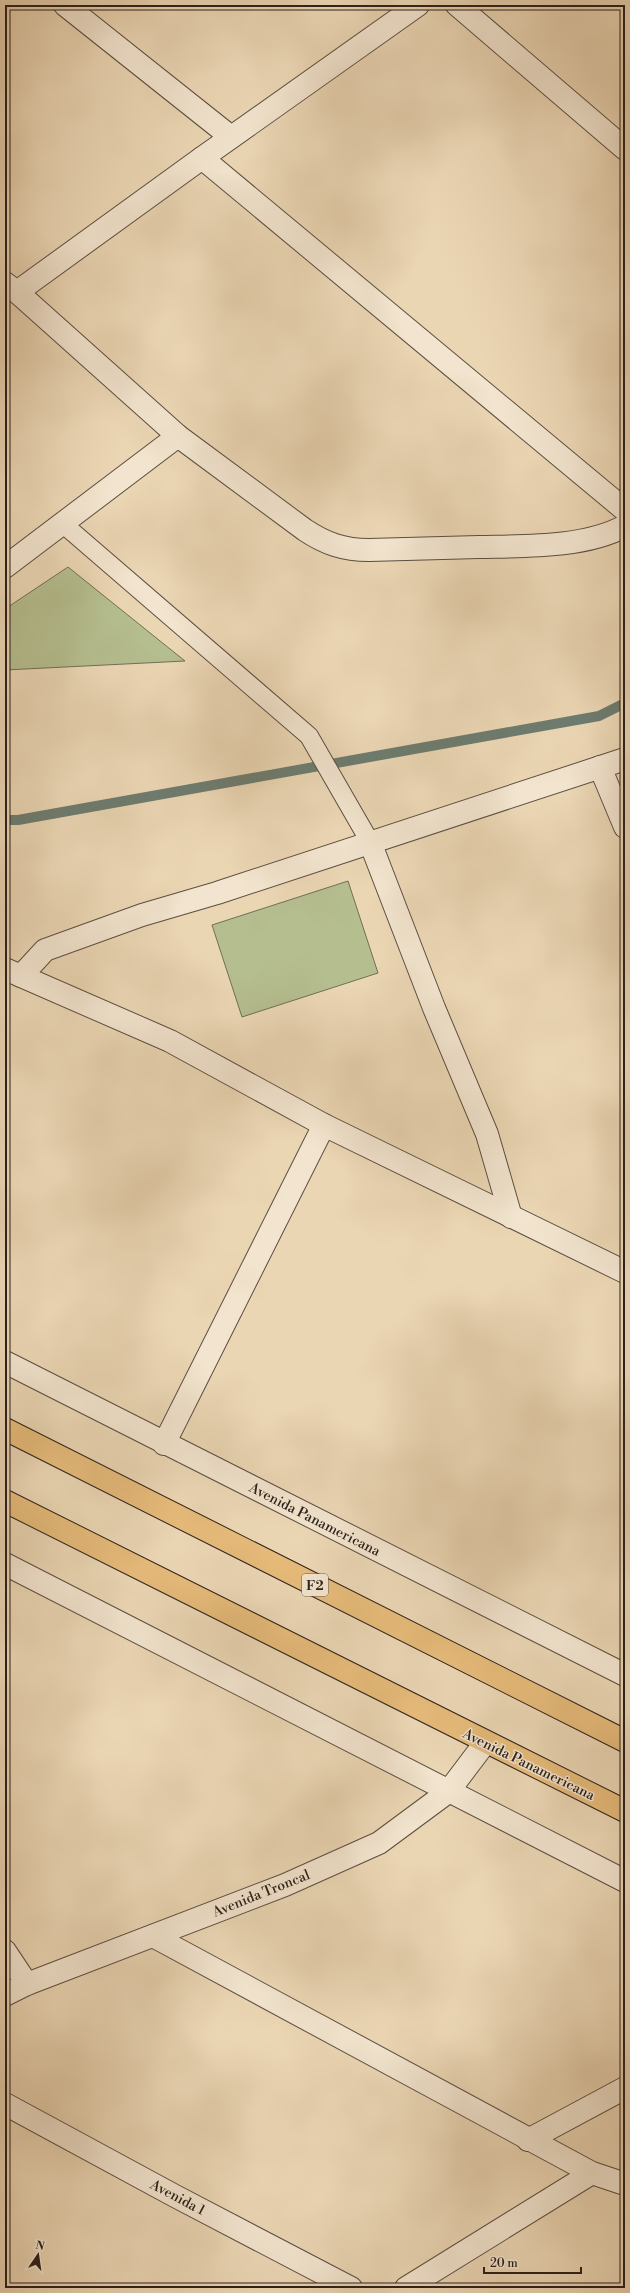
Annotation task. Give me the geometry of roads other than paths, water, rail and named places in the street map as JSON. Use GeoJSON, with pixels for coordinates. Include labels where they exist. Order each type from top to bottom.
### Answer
{"type":"FeatureCollection","features":[{"type":"Feature","properties":{"kind":"highway","name":"F2"},"geometry":{"type":"LineString","coordinates":[[5,1429],[625,1741]]}},
{"type":"Feature","properties":{"kind":"highway","name":"Avenida Panamericana"},"geometry":{"type":"LineString","coordinates":[[5,1501],[485,1743],[625,1811]]}},
{"type":"Feature","properties":{"kind":"street"},"geometry":{"type":"LineString","coordinates":[[65,5],[231,137]]}},
{"type":"Feature","properties":{"kind":"street"},"geometry":{"type":"LineString","coordinates":[[418,5],[202,158],[11,288],[178,436],[319,540],[335,547],[352,550],[369,550],[520,546],[584,540],[600,536],[625,526]]}},
{"type":"Feature","properties":{"kind":"street"},"geometry":{"type":"LineString","coordinates":[[457,5],[625,149]]}},
{"type":"Feature","properties":{"kind":"street"},"geometry":{"type":"LineString","coordinates":[[202,158],[625,510]]}},
{"type":"Feature","properties":{"kind":"street"},"geometry":{"type":"LineString","coordinates":[[5,567],[178,436]]}},
{"type":"Feature","properties":{"kind":"street"},"geometry":{"type":"LineString","coordinates":[[13,973],[45,950],[142,915],[217,893],[625,759]]}},
{"type":"Feature","properties":{"kind":"street"},"geometry":{"type":"LineString","coordinates":[[600,767],[625,827]]}},
{"type":"Feature","properties":{"kind":"street"},"geometry":{"type":"LineString","coordinates":[[370,842],[434,1008],[487,1134],[511,1217]]}},
{"type":"Feature","properties":{"kind":"street"},"geometry":{"type":"LineString","coordinates":[[13,973],[170,1041],[324,1125],[625,1272]]}},
{"type":"Feature","properties":{"kind":"street"},"geometry":{"type":"LineString","coordinates":[[164,1444],[324,1125]]}},
{"type":"Feature","properties":{"kind":"street","name":"Avenida Panamericana"},"geometry":{"type":"LineString","coordinates":[[5,1362],[164,1444],[625,1675]]}},
{"type":"Feature","properties":{"kind":"street"},"geometry":{"type":"LineString","coordinates":[[5,1564],[448,1792],[625,1881]]}},
{"type":"Feature","properties":{"kind":"street","name":"Avenida Troncal"},"geometry":{"type":"LineString","coordinates":[[5,1995],[27,1984],[285,1885],[379,1843],[448,1792],[485,1743]]}},
{"type":"Feature","properties":{"kind":"street"},"geometry":{"type":"LineString","coordinates":[[153,1936],[592,2174],[625,2184]]}},
{"type":"Feature","properties":{"kind":"street"},"geometry":{"type":"LineString","coordinates":[[5,1951],[27,1984]]}},
{"type":"Feature","properties":{"kind":"street"},"geometry":{"type":"LineString","coordinates":[[528,2140],[625,2088]]}},
{"type":"Feature","properties":{"kind":"street","name":"Avenida 1"},"geometry":{"type":"LineString","coordinates":[[5,2104],[352,2288]]}},
{"type":"Feature","properties":{"kind":"street"},"geometry":{"type":"LineString","coordinates":[[406,2288],[592,2174]]}},
{"type":"Feature","properties":{"kind":"lane"},"geometry":{"type":"LineString","coordinates":[[62,523],[308,736],[370,842]]}},
{"type":"Feature","properties":{"kind":"waterway"},"geometry":{"type":"LineString","coordinates":[[5,820],[18,820],[599,716],[625,703]]}}]}
